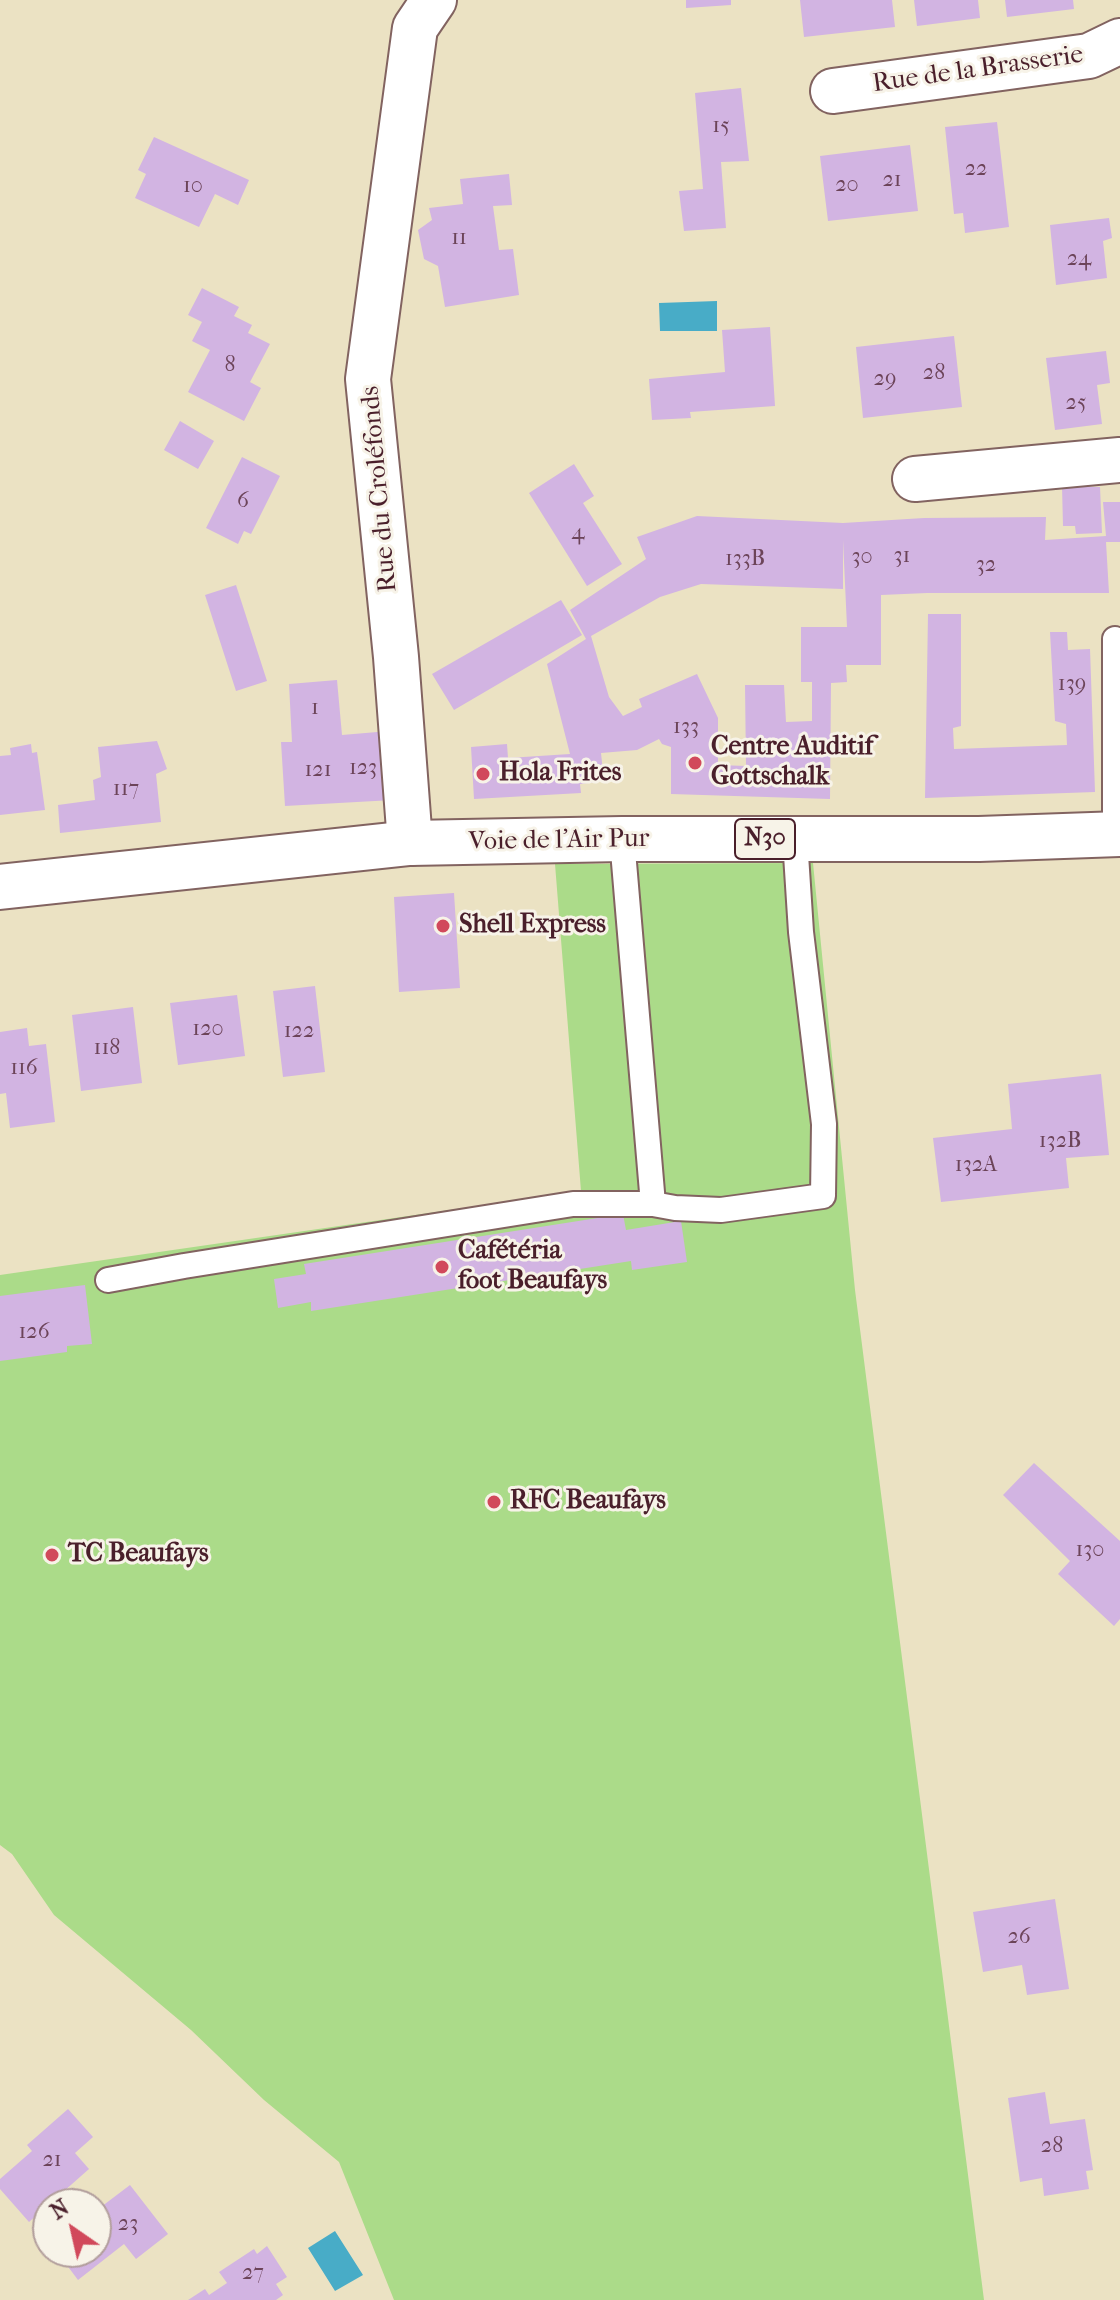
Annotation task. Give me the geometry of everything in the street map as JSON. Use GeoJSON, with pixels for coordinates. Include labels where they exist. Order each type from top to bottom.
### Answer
{"type":"FeatureCollection","features":[{"type":"Feature","properties":{"kind":"street","name":"Rue du Croléfonds"},"geometry":{"type":"LineString","coordinates":[[410,843],[396,657],[368,379],[415,28],[434,0]]}},
{"type":"Feature","properties":{"kind":"street","name":"Rue de la Brasserie"},"geometry":{"type":"LineString","coordinates":[[833,91],[1089,56],[1120,41]]}},
{"type":"Feature","properties":{"kind":"street"},"geometry":{"type":"LineString","coordinates":[[915,479],[1120,460]]}},
{"type":"Feature","properties":{"kind":"street","name":"Voie de l'Air Pur"},"geometry":{"type":"LineString","coordinates":[[0,887],[410,843],[622,839],[979,839],[1117,834]]}},
{"type":"Feature","properties":{"kind":"lane"},"geometry":{"type":"LineString","coordinates":[[1115,639],[1117,834]]}},
{"type":"Feature","properties":{"kind":"lane"},"geometry":{"type":"LineString","coordinates":[[622,839],[653,1204]]}},
{"type":"Feature","properties":{"kind":"lane"},"geometry":{"type":"LineString","coordinates":[[108,1280],[573,1204],[653,1204],[721,1210],[823,1196],[824,1124],[801,932],[795,839]]}},
{"type":"Feature","properties":{"kind":"green space"},"geometry":{"type":"Polygon","coordinates":[[[813,863],[855,1290],[984,2300],[394,2300],[339,2162],[264,2100],[191,2030],[54,1915],[12,1854],[0,1845],[0,1275],[581,1191],[555,864],[813,863]]]}},
{"type":"Feature","properties":{"kind":"water"},"geometry":{"type":"Polygon","coordinates":[[[717,301],[717,331],[660,331],[659,303],[717,301]]]}},
{"type":"Feature","properties":{"kind":"water"},"geometry":{"type":"Polygon","coordinates":[[[335,2231],[363,2275],[335,2291],[308,2248],[335,2231]]]}},
{"type":"Feature","properties":{"kind":"building"},"geometry":{"type":"Polygon","coordinates":[[[686,0],[731,0],[731,5],[686,8],[686,0]]]}},
{"type":"Feature","properties":{"kind":"building"},"geometry":{"type":"Polygon","coordinates":[[[800,0],[892,0],[895,27],[804,37],[800,0]]]}},
{"type":"Feature","properties":{"kind":"building"},"geometry":{"type":"Polygon","coordinates":[[[914,0],[978,0],[980,18],[917,26],[914,0]]]}},
{"type":"Feature","properties":{"kind":"building"},"geometry":{"type":"Polygon","coordinates":[[[1005,0],[1073,0],[1074,9],[1007,17],[1005,0]]]}},
{"type":"Feature","properties":{"kind":"building"},"geometry":{"type":"Polygon","coordinates":[[[741,88],[749,161],[721,162],[726,228],[684,231],[679,191],[703,189],[695,93],[741,88]]]}},
{"type":"Feature","properties":{"kind":"building"},"geometry":{"type":"Polygon","coordinates":[[[997,122],[1009,227],[965,233],[963,213],[954,214],[945,127],[997,122]]]}},
{"type":"Feature","properties":{"kind":"building"},"geometry":{"type":"Polygon","coordinates":[[[154,137],[249,180],[238,205],[215,194],[199,227],[135,198],[146,174],[138,170],[154,137]]]}},
{"type":"Feature","properties":{"kind":"building"},"geometry":{"type":"Polygon","coordinates":[[[910,145],[918,211],[828,221],[820,156],[910,145]]]}},
{"type":"Feature","properties":{"kind":"building"},"geometry":{"type":"Polygon","coordinates":[[[509,174],[512,205],[493,206],[499,250],[513,249],[519,295],[445,307],[438,266],[424,259],[418,230],[432,220],[429,208],[463,204],[460,179],[509,174]]]}},
{"type":"Feature","properties":{"kind":"building"},"geometry":{"type":"Polygon","coordinates":[[[1109,218],[1112,238],[1103,241],[1107,278],[1056,285],[1050,225],[1109,218]]]}},
{"type":"Feature","properties":{"kind":"building"},"geometry":{"type":"Polygon","coordinates":[[[202,288],[239,307],[234,316],[252,325],[248,333],[270,344],[250,382],[261,388],[244,421],[188,392],[210,350],[192,341],[202,322],[188,315],[202,288]]]}},
{"type":"Feature","properties":{"kind":"building"},"geometry":{"type":"Polygon","coordinates":[[[770,327],[775,406],[690,412],[691,418],[652,420],[649,379],[725,372],[722,330],[770,327]]]}},
{"type":"Feature","properties":{"kind":"building"},"geometry":{"type":"Polygon","coordinates":[[[954,336],[962,407],[863,418],[856,347],[954,336]]]}},
{"type":"Feature","properties":{"kind":"building"},"geometry":{"type":"Polygon","coordinates":[[[1106,351],[1110,383],[1097,385],[1102,424],[1055,430],[1046,358],[1106,351]]]}},
{"type":"Feature","properties":{"kind":"building"},"geometry":{"type":"Polygon","coordinates":[[[180,421],[214,441],[198,469],[164,450],[180,421]]]}},
{"type":"Feature","properties":{"kind":"building"},"geometry":{"type":"Polygon","coordinates":[[[242,457],[280,476],[251,534],[244,531],[238,544],[206,528],[242,457]]]}},
{"type":"Feature","properties":{"kind":"building"},"geometry":{"type":"Polygon","coordinates":[[[574,464],[594,496],[583,503],[622,564],[587,586],[529,493],[574,464]]]}},
{"type":"Feature","properties":{"kind":"building"},"geometry":{"type":"Polygon","coordinates":[[[1062,486],[1100,487],[1102,533],[1076,534],[1075,526],[1063,526],[1062,486]]]}},
{"type":"Feature","properties":{"kind":"building"},"geometry":{"type":"Polygon","coordinates":[[[1103,502],[1120,502],[1120,542],[1106,542],[1109,593],[881,595],[881,665],[846,665],[847,682],[831,683],[830,799],[671,794],[671,747],[662,744],[659,739],[637,750],[601,753],[604,781],[580,784],[581,793],[474,799],[471,747],[507,744],[508,758],[570,754],[547,664],[586,639],[570,610],[646,559],[637,537],[697,516],[843,523],[924,518],[1046,517],[1045,540],[1106,536],[1103,502]],[[843,540],[843,589],[701,584],[660,597],[591,636],[609,697],[623,716],[642,707],[639,699],[697,674],[718,718],[718,765],[746,766],[745,685],[784,685],[786,722],[812,721],[812,682],[801,682],[801,627],[847,627],[843,540]]]}},
{"type":"Feature","properties":{"kind":"building"},"geometry":{"type":"Polygon","coordinates":[[[236,585],[267,681],[236,691],[205,595],[236,585]]]}},
{"type":"Feature","properties":{"kind":"building"},"geometry":{"type":"Polygon","coordinates":[[[561,600],[582,635],[454,710],[432,674],[561,600]]]}},
{"type":"Feature","properties":{"kind":"building"},"geometry":{"type":"Polygon","coordinates":[[[928,614],[961,614],[961,726],[953,728],[954,749],[1067,745],[1066,724],[1055,721],[1050,632],[1067,632],[1068,650],[1090,649],[1095,792],[925,798],[928,614]]]}},
{"type":"Feature","properties":{"kind":"building"},"geometry":{"type":"Polygon","coordinates":[[[337,680],[342,735],[389,731],[393,800],[285,806],[281,742],[292,742],[289,684],[337,680]]]}},
{"type":"Feature","properties":{"kind":"building"},"geometry":{"type":"Polygon","coordinates":[[[157,741],[167,769],[156,774],[161,822],[60,833],[58,805],[95,800],[93,780],[101,777],[98,747],[157,741]]]}},
{"type":"Feature","properties":{"kind":"building"},"geometry":{"type":"Polygon","coordinates":[[[31,744],[32,753],[37,752],[45,810],[0,815],[0,756],[11,755],[10,748],[31,744]]]}},
{"type":"Feature","properties":{"kind":"building"},"geometry":{"type":"Polygon","coordinates":[[[454,893],[460,988],[399,992],[394,897],[454,893]]]}},
{"type":"Feature","properties":{"kind":"building"},"geometry":{"type":"Polygon","coordinates":[[[315,986],[325,1072],[283,1077],[273,991],[315,986]]]}},
{"type":"Feature","properties":{"kind":"building"},"geometry":{"type":"Polygon","coordinates":[[[237,995],[245,1056],[178,1065],[170,1003],[237,995]]]}},
{"type":"Feature","properties":{"kind":"building"},"geometry":{"type":"Polygon","coordinates":[[[133,1007],[142,1083],[81,1091],[72,1015],[133,1007]]]}},
{"type":"Feature","properties":{"kind":"building"},"geometry":{"type":"Polygon","coordinates":[[[27,1028],[29,1046],[46,1044],[55,1122],[10,1128],[6,1093],[0,1094],[0,1032],[27,1028]]]}},
{"type":"Feature","properties":{"kind":"building"},"geometry":{"type":"Polygon","coordinates":[[[1101,1074],[1109,1155],[1066,1158],[1069,1188],[941,1202],[933,1138],[1012,1129],[1008,1084],[1101,1074]]]}},
{"type":"Feature","properties":{"kind":"building"},"geometry":{"type":"Polygon","coordinates":[[[623,1214],[626,1230],[681,1221],[687,1262],[632,1270],[631,1261],[311,1311],[311,1302],[278,1308],[274,1279],[306,1274],[304,1264],[623,1214]]]}},
{"type":"Feature","properties":{"kind":"building"},"geometry":{"type":"Polygon","coordinates":[[[85,1285],[92,1344],[67,1346],[67,1352],[0,1361],[0,1296],[85,1285]]]}},
{"type":"Feature","properties":{"kind":"building"},"geometry":{"type":"Polygon","coordinates":[[[1034,1463],[1120,1541],[1120,1619],[1114,1626],[1058,1574],[1070,1561],[1003,1495],[1034,1463]]]}},
{"type":"Feature","properties":{"kind":"building"},"geometry":{"type":"Polygon","coordinates":[[[1055,1899],[1069,1989],[1027,1995],[1022,1965],[983,1972],[973,1912],[1055,1899]]]}},
{"type":"Feature","properties":{"kind":"building"},"geometry":{"type":"Polygon","coordinates":[[[1045,2092],[1050,2124],[1085,2119],[1093,2170],[1086,2171],[1089,2189],[1044,2196],[1042,2178],[1020,2182],[1008,2098],[1045,2092]]]}},
{"type":"Feature","properties":{"kind":"building"},"geometry":{"type":"Polygon","coordinates":[[[68,2109],[93,2137],[75,2153],[89,2169],[67,2188],[32,2188],[32,2219],[29,2222],[0,2189],[0,2179],[32,2151],[27,2145],[68,2109]]]}},
{"type":"Feature","properties":{"kind":"building"},"geometry":{"type":"Polygon","coordinates":[[[130,2185],[168,2234],[136,2259],[124,2244],[112,2253],[112,2199],[130,2185]]]}},
{"type":"Feature","properties":{"kind":"building"},"geometry":{"type":"Polygon","coordinates":[[[267,2246],[287,2277],[276,2284],[283,2295],[276,2300],[188,2300],[205,2289],[209,2295],[227,2283],[219,2272],[254,2249],[257,2254],[267,2246]]]}},
{"type":"Feature","properties":{"kind":"building"},"geometry":{"type":"Polygon","coordinates":[[[69,2268],[93,2268],[78,2280],[69,2268]]]}},
{"type":"Feature","properties":{"kind":"place","name":"Centre Auditif Gottschalk"},"geometry":{"type":"Point","coordinates":[695,763]}},
{"type":"Feature","properties":{"kind":"place","name":"Hola Frites"},"geometry":{"type":"Point","coordinates":[483,774]}},
{"type":"Feature","properties":{"kind":"place","name":"Shell Express"},"geometry":{"type":"Point","coordinates":[443,926]}},
{"type":"Feature","properties":{"kind":"place","name":"Cafétéria foot Beaufays"},"geometry":{"type":"Point","coordinates":[442,1267]}},
{"type":"Feature","properties":{"kind":"place","name":"RFC Beaufays"},"geometry":{"type":"Point","coordinates":[494,1502]}},
{"type":"Feature","properties":{"kind":"place","name":"TC Beaufays"},"geometry":{"type":"Point","coordinates":[52,1555]}}]}
